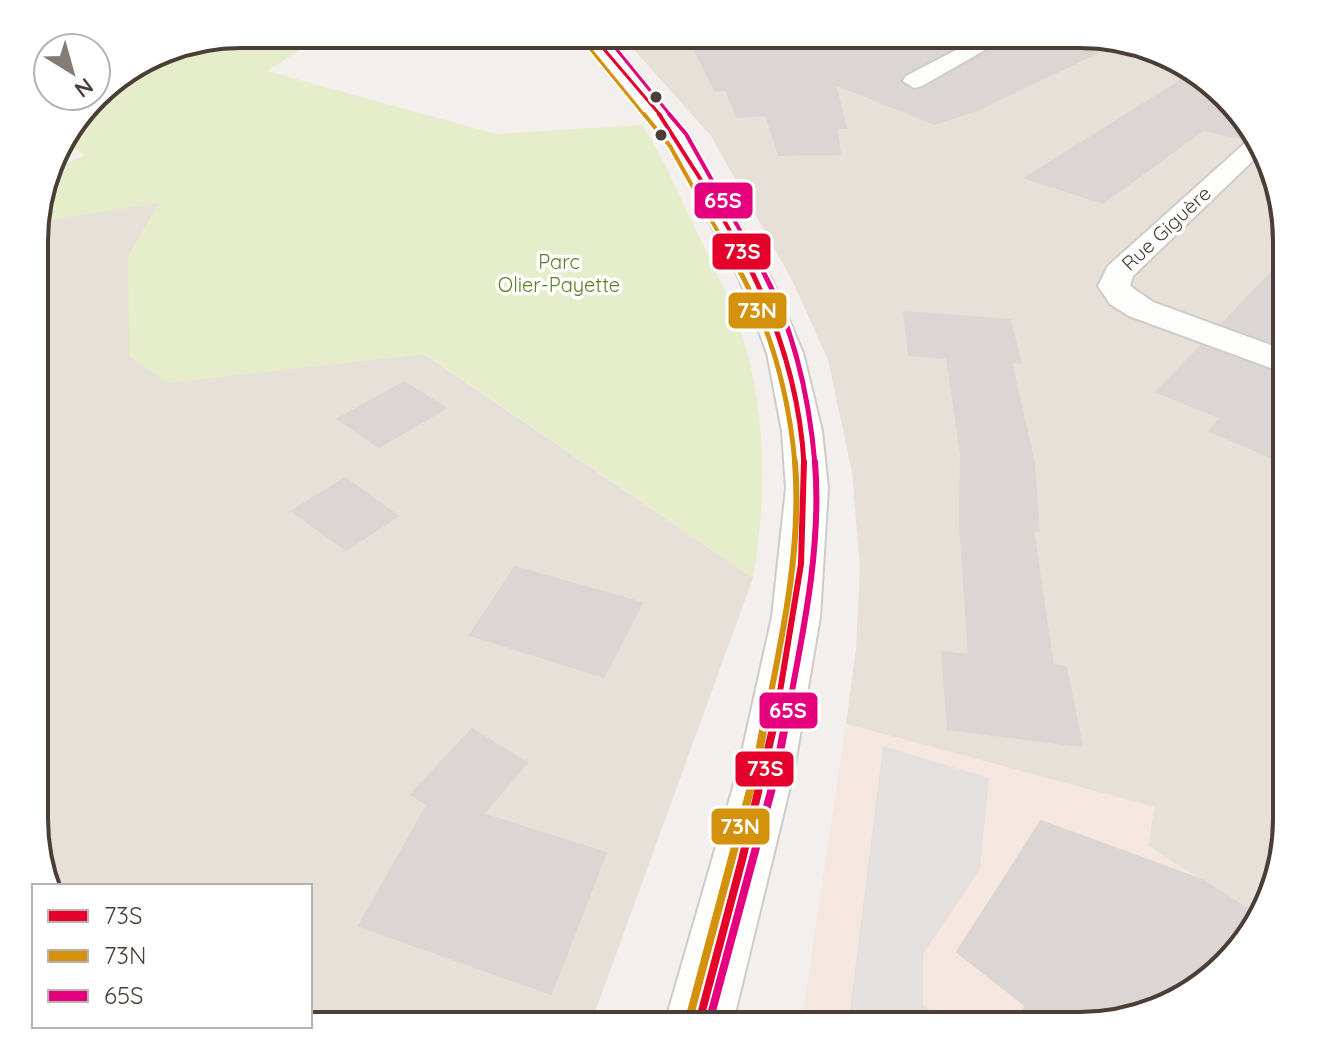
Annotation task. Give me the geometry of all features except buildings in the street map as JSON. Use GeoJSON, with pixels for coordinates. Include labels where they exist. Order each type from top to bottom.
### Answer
{"type":"FeatureCollection","features":[{"type":"Feature","properties":{"kind":"street"},"geometry":{"type":"LineString","coordinates":[[602,48],[678,140],[756,280],[785,353],[802,431],[807,501],[796,617],[766,770],[702,1012]]}},
{"type":"Feature","properties":{"kind":"street"},"geometry":{"type":"LineString","coordinates":[[914,81],[976,48]]}},
{"type":"Feature","properties":{"kind":"street","name":"Rue Giguère"},"geometry":{"type":"LineString","coordinates":[[1250,150],[1119,273],[1114,286],[1122,297],[1141,309],[1273,358]]}},
{"type":"Feature","properties":{"kind":"shaded area"},"geometry":{"type":"Polygon","coordinates":[[[632,48],[1093,48],[1142,58],[1177,74],[1217,104],[1241,134],[1266,191],[1273,241],[1273,832],[1266,869],[1250,910],[1148,846],[1154,807],[846,724],[856,649],[860,568],[852,472],[828,360],[792,280],[711,136],[632,48]]]}},
{"type":"Feature","properties":{"kind":"shaded area"},"geometry":{"type":"Polygon","coordinates":[[[160,202],[128,257],[168,382],[424,354],[753,578],[595,1012],[312,1012],[312,884],[60,884],[48,832],[50,220],[160,202]]]}},
{"type":"Feature","properties":{"kind":"shaded area"},"geometry":{"type":"Polygon","coordinates":[[[846,724],[1154,807],[1148,846],[1250,910],[1225,946],[1198,972],[1165,992],[1130,1005],[1080,1012],[803,1012],[846,724]]]}},
{"type":"Feature","properties":{"kind":"shaded area"},"geometry":{"type":"Polygon","coordinates":[[[883,746],[989,778],[980,869],[923,954],[923,1006],[932,1012],[850,1012],[883,746]]]}},
{"type":"Feature","properties":{"kind":"green space","name":"Parc Olier-Payette"},"geometry":{"type":"Polygon","coordinates":[[[228,48],[303,48],[267,71],[496,134],[642,125],[664,162],[719,278],[749,359],[760,421],[762,453],[761,516],[753,578],[425,354],[168,383],[129,356],[128,257],[159,203],[50,220],[58,179],[65,164],[85,156],[73,147],[80,134],[98,112],[112,112],[112,98],[134,80],[167,63],[228,48]]]}},
{"type":"Feature","properties":{"kind":"transit line","name":"73N"},"geometry":{"type":"LineString","coordinates":[[590,48],[670,146],[747,284],[775,356],[792,433],[797,488],[786,616],[756,768],[691,1012]]}},
{"type":"Feature","properties":{"kind":"transit line","name":"73S"},"geometry":{"type":"LineString","coordinates":[[603,48],[670,128],[738,244],[785,352],[796,394],[802,436],[804,521],[789,650],[753,818],[702,1012]]}},
{"type":"Feature","properties":{"kind":"transit line","name":"65S"},"geometry":{"type":"LineString","coordinates":[[615,48],[686,134],[765,275],[795,350],[812,430],[817,488],[806,619],[776,773],[712,1012]]}}]}
